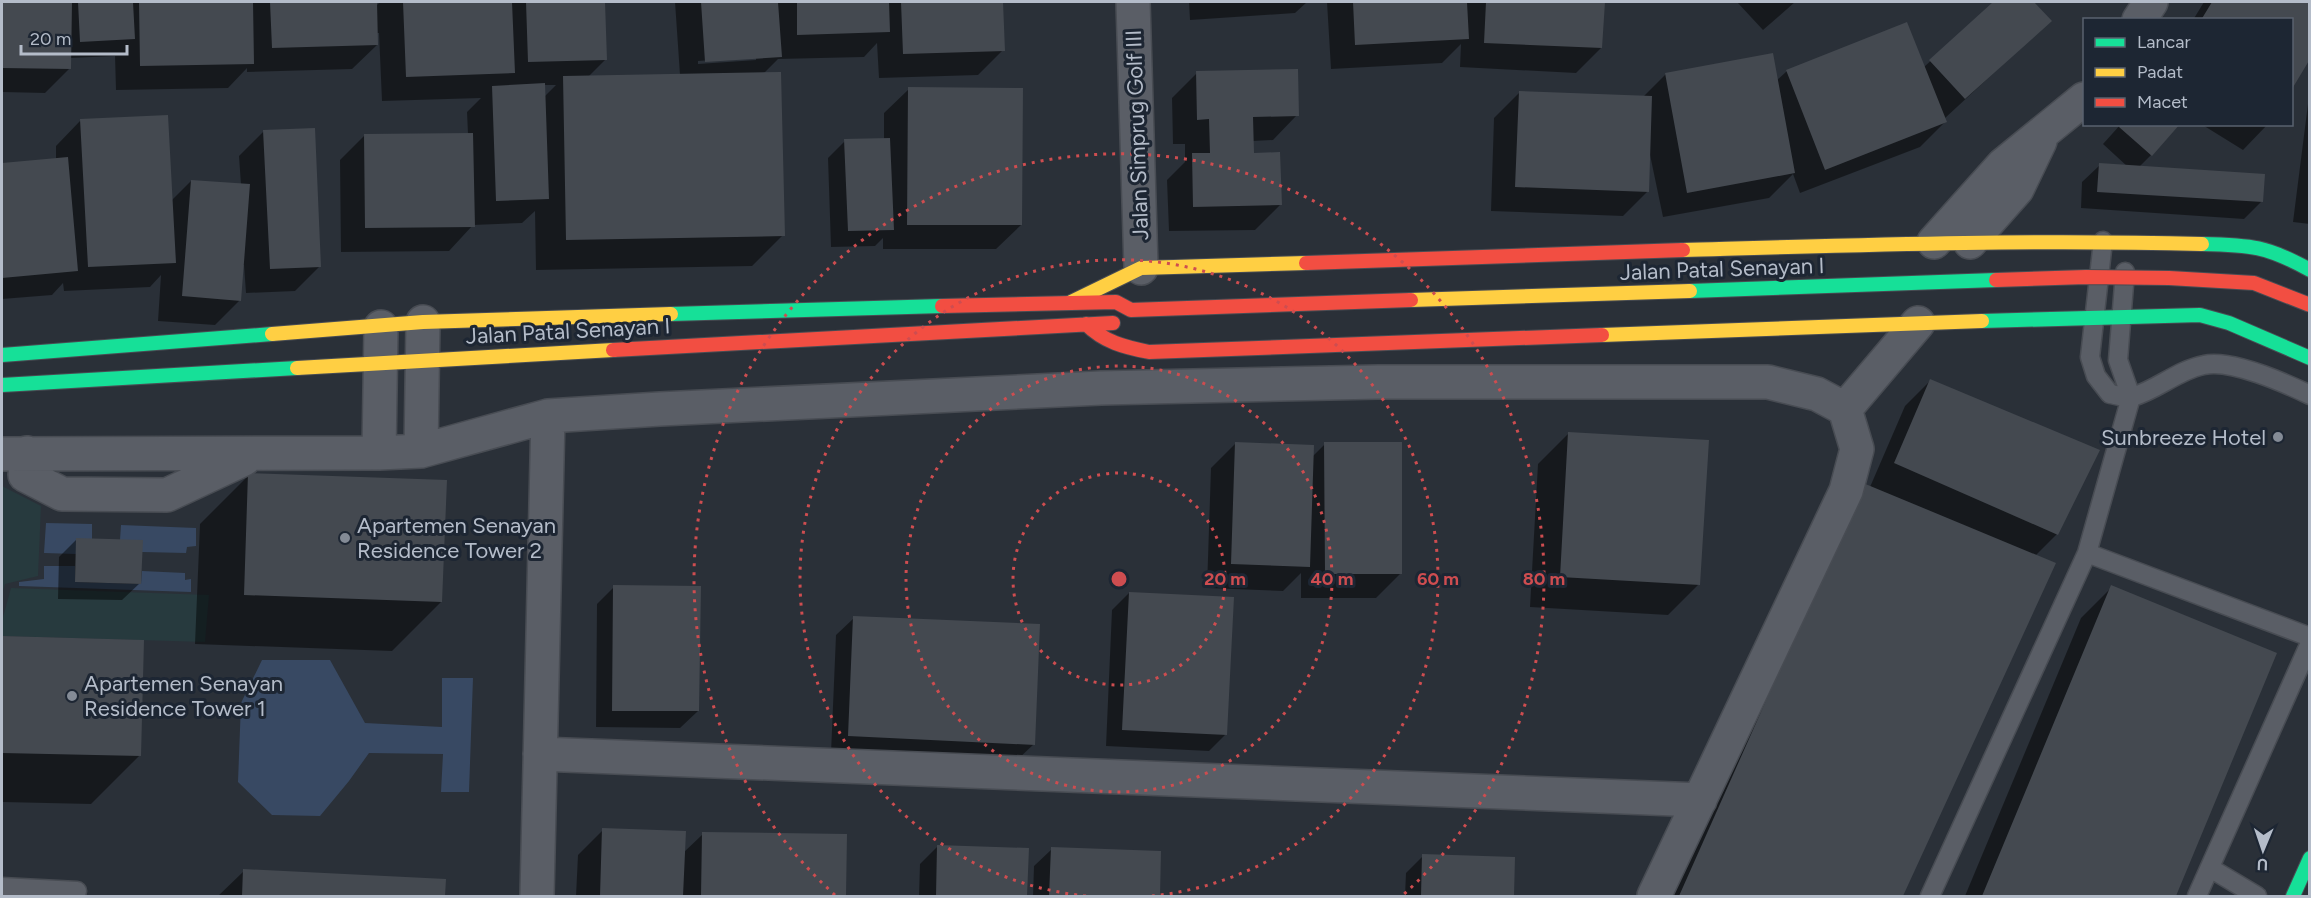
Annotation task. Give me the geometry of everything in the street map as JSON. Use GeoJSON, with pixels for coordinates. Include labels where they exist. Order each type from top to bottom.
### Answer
{"type":"FeatureCollection","features":[{"type":"Feature","properties":{"kind":"main road"},"geometry":{"type":"LineString","coordinates":[[1071,302],[1141,268],[1935,242],[2103,241],[2263,247],[2310,270]]}},
{"type":"Feature","properties":{"kind":"main road","name":"Jalan Patal Senayan I"},"geometry":{"type":"LineString","coordinates":[[2,355],[423,322],[1071,302],[1116,302],[1131,309],[1158,309],[2086,277],[2169,278],[2254,284],[2301,300],[2310,306]]}},
{"type":"Feature","properties":{"kind":"main road","name":"Jalan Patal Senayan I"},"geometry":{"type":"LineString","coordinates":[[2,385],[382,362],[1116,323],[1131,309]]}},
{"type":"Feature","properties":{"kind":"main road"},"geometry":{"type":"LineString","coordinates":[[1086,324],[1098,337],[1108,342],[1149,352],[2120,316],[2200,315],[2229,323],[2310,358]]}},
{"type":"Feature","properties":{"kind":"main road"},"geometry":{"type":"LineString","coordinates":[[2293,897],[2310,858]]}},
{"type":"Feature","properties":{"kind":"street","name":"Jalan Simprug Golf III"},"geometry":{"type":"LineString","coordinates":[[1133,2],[1141,268]]}},
{"type":"Feature","properties":{"kind":"street"},"geometry":{"type":"LineString","coordinates":[[2140,18],[2151,2]]}},
{"type":"Feature","properties":{"kind":"street"},"geometry":{"type":"LineString","coordinates":[[1935,242],[2003,165],[2083,101]]}},
{"type":"Feature","properties":{"kind":"street"},"geometry":{"type":"LineString","coordinates":[[1970,242],[2017,189],[2044,131]]}},
{"type":"Feature","properties":{"kind":"street"},"geometry":{"type":"LineString","coordinates":[[421,451],[423,322]]}},
{"type":"Feature","properties":{"kind":"street"},"geometry":{"type":"LineString","coordinates":[[1845,409],[1918,324]]}},
{"type":"Feature","properties":{"kind":"street"},"geometry":{"type":"LineString","coordinates":[[379,453],[381,327]]}},
{"type":"Feature","properties":{"kind":"street"},"geometry":{"type":"LineString","coordinates":[[14,454],[421,451],[548,416],[1089,389],[1378,382],[1768,382],[1817,394],[1845,409],[1857,449],[1846,491],[1654,897]]}},
{"type":"Feature","properties":{"kind":"street"},"geometry":{"type":"LineString","coordinates":[[537,897],[548,416]]}},
{"type":"Feature","properties":{"kind":"street"},"geometry":{"type":"LineString","coordinates":[[540,754],[1700,800]]}},
{"type":"Feature","properties":{"kind":"lane"},"geometry":{"type":"LineString","coordinates":[[2103,241],[2090,357],[2096,376],[2110,394],[2131,397],[2187,370],[2207,364],[2226,366],[2277,380],[2310,395]]}},
{"type":"Feature","properties":{"kind":"lane"},"geometry":{"type":"LineString","coordinates":[[1930,897],[2087,553],[2131,397],[2118,360],[2120,316],[2129,242]]}},
{"type":"Feature","properties":{"kind":"lane"},"geometry":{"type":"LineString","coordinates":[[2087,553],[2310,637]]}},
{"type":"Feature","properties":{"kind":"lane"},"geometry":{"type":"LineString","coordinates":[[2197,897],[2310,643]]}},
{"type":"Feature","properties":{"kind":"lane"},"geometry":{"type":"LineString","coordinates":[[2210,868],[2257,897]]}},
{"type":"Feature","properties":{"kind":"lane"},"geometry":{"type":"LineString","coordinates":[[2,887],[77,891]]}},
{"type":"Feature","properties":{"kind":"green space"},"geometry":{"type":"Polygon","coordinates":[[[2,486],[41,506],[38,576],[5,584],[2,594],[2,486]]]}},
{"type":"Feature","properties":{"kind":"green space"},"geometry":{"type":"Polygon","coordinates":[[[11,588],[209,595],[205,642],[2,636],[2,621],[11,588]]]}},
{"type":"Feature","properties":{"kind":"water"},"geometry":{"type":"Polygon","coordinates":[[[46,523],[92,524],[92,539],[76,539],[76,554],[44,553],[46,523]]]}},
{"type":"Feature","properties":{"kind":"water"},"geometry":{"type":"Polygon","coordinates":[[[121,525],[196,528],[196,546],[187,547],[186,553],[142,552],[120,540],[121,525]]]}},
{"type":"Feature","properties":{"kind":"water"},"geometry":{"type":"Polygon","coordinates":[[[44,566],[75,566],[75,582],[141,584],[142,571],[185,573],[185,580],[191,579],[191,592],[19,586],[19,582],[44,579],[44,566]]]}},
{"type":"Feature","properties":{"kind":"water"},"geometry":{"type":"Polygon","coordinates":[[[262,660],[330,660],[365,723],[442,727],[442,678],[473,678],[469,792],[441,792],[443,754],[369,753],[320,816],[272,815],[238,782],[241,703],[262,660]]]}},
{"type":"Feature","properties":{"kind":"building"},"geometry":{"type":"Polygon","coordinates":[[[2,2],[72,2],[71,69],[2,68],[2,2]]]}},
{"type":"Feature","properties":{"kind":"building"},"geometry":{"type":"Polygon","coordinates":[[[78,2],[133,2],[135,39],[80,42],[78,2]]]}},
{"type":"Feature","properties":{"kind":"building"},"geometry":{"type":"Polygon","coordinates":[[[139,2],[253,2],[254,64],[140,66],[139,2]]]}},
{"type":"Feature","properties":{"kind":"building"},"geometry":{"type":"Polygon","coordinates":[[[270,2],[377,2],[378,45],[272,48],[270,2]]]}},
{"type":"Feature","properties":{"kind":"building"},"geometry":{"type":"Polygon","coordinates":[[[403,2],[512,2],[515,73],[406,77],[403,2]]]}},
{"type":"Feature","properties":{"kind":"building"},"geometry":{"type":"Polygon","coordinates":[[[526,2],[605,2],[607,60],[528,62],[526,2]]]}},
{"type":"Feature","properties":{"kind":"building"},"geometry":{"type":"Polygon","coordinates":[[[701,2],[778,2],[782,57],[705,62],[701,2]]]}},
{"type":"Feature","properties":{"kind":"building"},"geometry":{"type":"Polygon","coordinates":[[[797,2],[889,2],[890,32],[797,35],[797,2]]]}},
{"type":"Feature","properties":{"kind":"building"},"geometry":{"type":"Polygon","coordinates":[[[901,2],[1003,2],[1005,51],[903,54],[901,2]]]}},
{"type":"Feature","properties":{"kind":"building"},"geometry":{"type":"Polygon","coordinates":[[[1353,2],[1467,2],[1469,39],[1355,45],[1353,2]]]}},
{"type":"Feature","properties":{"kind":"building"},"geometry":{"type":"Polygon","coordinates":[[[1486,2],[1605,2],[1602,48],[1484,43],[1486,2]]]}},
{"type":"Feature","properties":{"kind":"building"},"geometry":{"type":"Polygon","coordinates":[[[1993,2],[2034,2],[2052,21],[1965,99],[1929,60],[1993,2]]]}},
{"type":"Feature","properties":{"kind":"building"},"geometry":{"type":"Polygon","coordinates":[[[2212,2],[2310,2],[2310,59],[2293,87],[2293,18],[2202,18],[2212,2]]]}},
{"type":"Feature","properties":{"kind":"building"},"geometry":{"type":"Polygon","coordinates":[[[1907,22],[1947,122],[1825,170],[1786,70],[1907,22]]]}},
{"type":"Feature","properties":{"kind":"building"},"geometry":{"type":"Polygon","coordinates":[[[1773,53],[1795,173],[1687,193],[1665,73],[1773,53]]]}},
{"type":"Feature","properties":{"kind":"building"},"geometry":{"type":"Polygon","coordinates":[[[1298,69],[1299,116],[1253,117],[1254,153],[1280,152],[1282,205],[1193,207],[1192,153],[1210,153],[1209,119],[1197,120],[1196,71],[1298,69]]]}},
{"type":"Feature","properties":{"kind":"building"},"geometry":{"type":"Polygon","coordinates":[[[781,72],[785,236],[566,240],[563,76],[781,72]]]}},
{"type":"Feature","properties":{"kind":"building"},"geometry":{"type":"Polygon","coordinates":[[[545,83],[549,199],[496,201],[492,86],[545,83]]]}},
{"type":"Feature","properties":{"kind":"building"},"geometry":{"type":"Polygon","coordinates":[[[908,87],[1023,88],[1022,225],[907,225],[908,87]]]}},
{"type":"Feature","properties":{"kind":"building"},"geometry":{"type":"Polygon","coordinates":[[[1519,91],[1652,96],[1649,192],[1515,187],[1519,91]]]}},
{"type":"Feature","properties":{"kind":"building"},"geometry":{"type":"Polygon","coordinates":[[[168,115],[176,263],[88,267],[80,119],[168,115]]]}},
{"type":"Feature","properties":{"kind":"building"},"geometry":{"type":"Polygon","coordinates":[[[2120,126],[2178,126],[2152,156],[2120,126]]]}},
{"type":"Feature","properties":{"kind":"building"},"geometry":{"type":"Polygon","coordinates":[[[315,128],[321,267],[270,269],[263,130],[315,128]]]}},
{"type":"Feature","properties":{"kind":"building"},"geometry":{"type":"Polygon","coordinates":[[[473,133],[475,227],[365,228],[364,134],[473,133]]]}},
{"type":"Feature","properties":{"kind":"building"},"geometry":{"type":"Polygon","coordinates":[[[890,138],[894,230],[848,231],[844,139],[890,138]]]}},
{"type":"Feature","properties":{"kind":"building"},"geometry":{"type":"Polygon","coordinates":[[[68,157],[78,271],[2,278],[2,163],[68,157]]]}},
{"type":"Feature","properties":{"kind":"building"},"geometry":{"type":"Polygon","coordinates":[[[2099,163],[2265,174],[2263,202],[2097,192],[2099,163]]]}},
{"type":"Feature","properties":{"kind":"building"},"geometry":{"type":"Polygon","coordinates":[[[191,180],[250,184],[241,301],[182,296],[191,180]]]}},
{"type":"Feature","properties":{"kind":"building"},"geometry":{"type":"Polygon","coordinates":[[[1930,379],[2100,450],[2058,535],[1894,463],[1930,379]]]}},
{"type":"Feature","properties":{"kind":"building"},"geometry":{"type":"Polygon","coordinates":[[[1568,432],[1709,440],[1700,585],[1560,577],[1568,432]]]}},
{"type":"Feature","properties":{"kind":"building"},"geometry":{"type":"Polygon","coordinates":[[[1235,442],[1314,445],[1310,567],[1231,564],[1235,442]]]}},
{"type":"Feature","properties":{"kind":"building"},"geometry":{"type":"Polygon","coordinates":[[[1324,442],[1402,442],[1402,574],[1325,574],[1324,442]]]}},
{"type":"Feature","properties":{"kind":"building","name":"Apartemen Senayan Residence Tower 2"},"geometry":{"type":"Polygon","coordinates":[[[248,473],[447,480],[442,602],[244,595],[248,473]]]}},
{"type":"Feature","properties":{"kind":"building"},"geometry":{"type":"Polygon","coordinates":[[[1863,483],[2056,563],[1903,896],[1679,896],[1863,483]]]}},
{"type":"Feature","properties":{"kind":"building"},"geometry":{"type":"Polygon","coordinates":[[[76,538],[143,540],[141,584],[75,582],[76,538]]]}},
{"type":"Feature","properties":{"kind":"building"},"geometry":{"type":"Polygon","coordinates":[[[613,585],[701,586],[699,711],[612,711],[613,585]]]}},
{"type":"Feature","properties":{"kind":"building"},"geometry":{"type":"Polygon","coordinates":[[[2111,585],[2277,653],[2176,896],[1982,896],[2111,585]]]}},
{"type":"Feature","properties":{"kind":"building"},"geometry":{"type":"Polygon","coordinates":[[[1129,592],[1234,597],[1227,735],[1122,730],[1129,592]]]}},
{"type":"Feature","properties":{"kind":"building"},"geometry":{"type":"Polygon","coordinates":[[[853,616],[1040,624],[1035,745],[848,736],[853,616]]]}},
{"type":"Feature","properties":{"kind":"building","name":"Apartemen Senayan Residence Tower 1"},"geometry":{"type":"Polygon","coordinates":[[[2,636],[144,640],[141,756],[2,753],[2,636]]]}},
{"type":"Feature","properties":{"kind":"building"},"geometry":{"type":"Polygon","coordinates":[[[602,828],[686,831],[683,896],[600,896],[602,828]]]}},
{"type":"Feature","properties":{"kind":"building"},"geometry":{"type":"Polygon","coordinates":[[[702,832],[847,834],[846,896],[701,896],[702,832]]]}},
{"type":"Feature","properties":{"kind":"building"},"geometry":{"type":"Polygon","coordinates":[[[937,845],[1029,848],[1027,896],[936,896],[937,845]]]}},
{"type":"Feature","properties":{"kind":"building"},"geometry":{"type":"Polygon","coordinates":[[[1051,847],[1161,851],[1160,896],[1049,896],[1051,847]]]}},
{"type":"Feature","properties":{"kind":"building"},"geometry":{"type":"Polygon","coordinates":[[[1422,854],[1515,857],[1514,896],[1421,896],[1422,854]]]}},
{"type":"Feature","properties":{"kind":"building"},"geometry":{"type":"Polygon","coordinates":[[[243,869],[446,879],[445,896],[242,896],[243,869]]]}},
{"type":"Feature","properties":{"kind":"traffic: fast"},"geometry":{"type":"LineString","coordinates":[[2202,244],[2258,248],[2282,256],[2310,270]]}},
{"type":"Feature","properties":{"kind":"traffic: fast"},"geometry":{"type":"LineString","coordinates":[[1690,291],[1996,280]]}},
{"type":"Feature","properties":{"kind":"traffic: fast"},"geometry":{"type":"LineString","coordinates":[[671,314],[942,306]]}},
{"type":"Feature","properties":{"kind":"traffic: fast"},"geometry":{"type":"LineString","coordinates":[[1982,321],[2200,315],[2229,323],[2310,358]]}},
{"type":"Feature","properties":{"kind":"traffic: fast"},"geometry":{"type":"LineString","coordinates":[[2,355],[272,334]]}},
{"type":"Feature","properties":{"kind":"traffic: fast"},"geometry":{"type":"LineString","coordinates":[[2,385],[297,368]]}},
{"type":"Feature","properties":{"kind":"traffic: fast"},"geometry":{"type":"LineString","coordinates":[[2293,896],[2310,858]]}},
{"type":"Feature","properties":{"kind":"traffic: slow"},"geometry":{"type":"LineString","coordinates":[[1683,250],[2007,242],[2202,244]]}},
{"type":"Feature","properties":{"kind":"traffic: slow"},"geometry":{"type":"LineString","coordinates":[[1071,302],[1141,268],[1306,263]]}},
{"type":"Feature","properties":{"kind":"traffic: slow"},"geometry":{"type":"LineString","coordinates":[[1411,300],[1690,291]]}},
{"type":"Feature","properties":{"kind":"traffic: slow"},"geometry":{"type":"LineString","coordinates":[[272,334],[423,322],[671,314]]}},
{"type":"Feature","properties":{"kind":"traffic: slow"},"geometry":{"type":"LineString","coordinates":[[1602,335],[1982,321]]}},
{"type":"Feature","properties":{"kind":"traffic: slow"},"geometry":{"type":"LineString","coordinates":[[297,368],[613,350]]}},
{"type":"Feature","properties":{"kind":"traffic: jam"},"geometry":{"type":"LineString","coordinates":[[1306,263],[1683,250]]}},
{"type":"Feature","properties":{"kind":"traffic: jam"},"geometry":{"type":"LineString","coordinates":[[1996,280],[2086,277],[2169,278],[2254,283],[2310,305]]}},
{"type":"Feature","properties":{"kind":"traffic: jam"},"geometry":{"type":"LineString","coordinates":[[942,306],[1116,302],[1131,310],[1411,300]]}},
{"type":"Feature","properties":{"kind":"traffic: jam"},"geometry":{"type":"LineString","coordinates":[[613,350],[1113,323]]}},
{"type":"Feature","properties":{"kind":"traffic: jam"},"geometry":{"type":"LineString","coordinates":[[1086,324],[1115,343],[1149,352],[1602,335]]}},
{"type":"Feature","properties":{"kind":"place","name":"Sunbreeze Hotel"},"geometry":{"type":"Point","coordinates":[2278,437]}},
{"type":"Feature","properties":{"kind":"place","name":"Apartemen Senayan Residence Tower 2"},"geometry":{"type":"Point","coordinates":[345,538]}},
{"type":"Feature","properties":{"kind":"place","name":"Apartemen Senayan Residence Tower 1"},"geometry":{"type":"Point","coordinates":[72,696]}}]}
